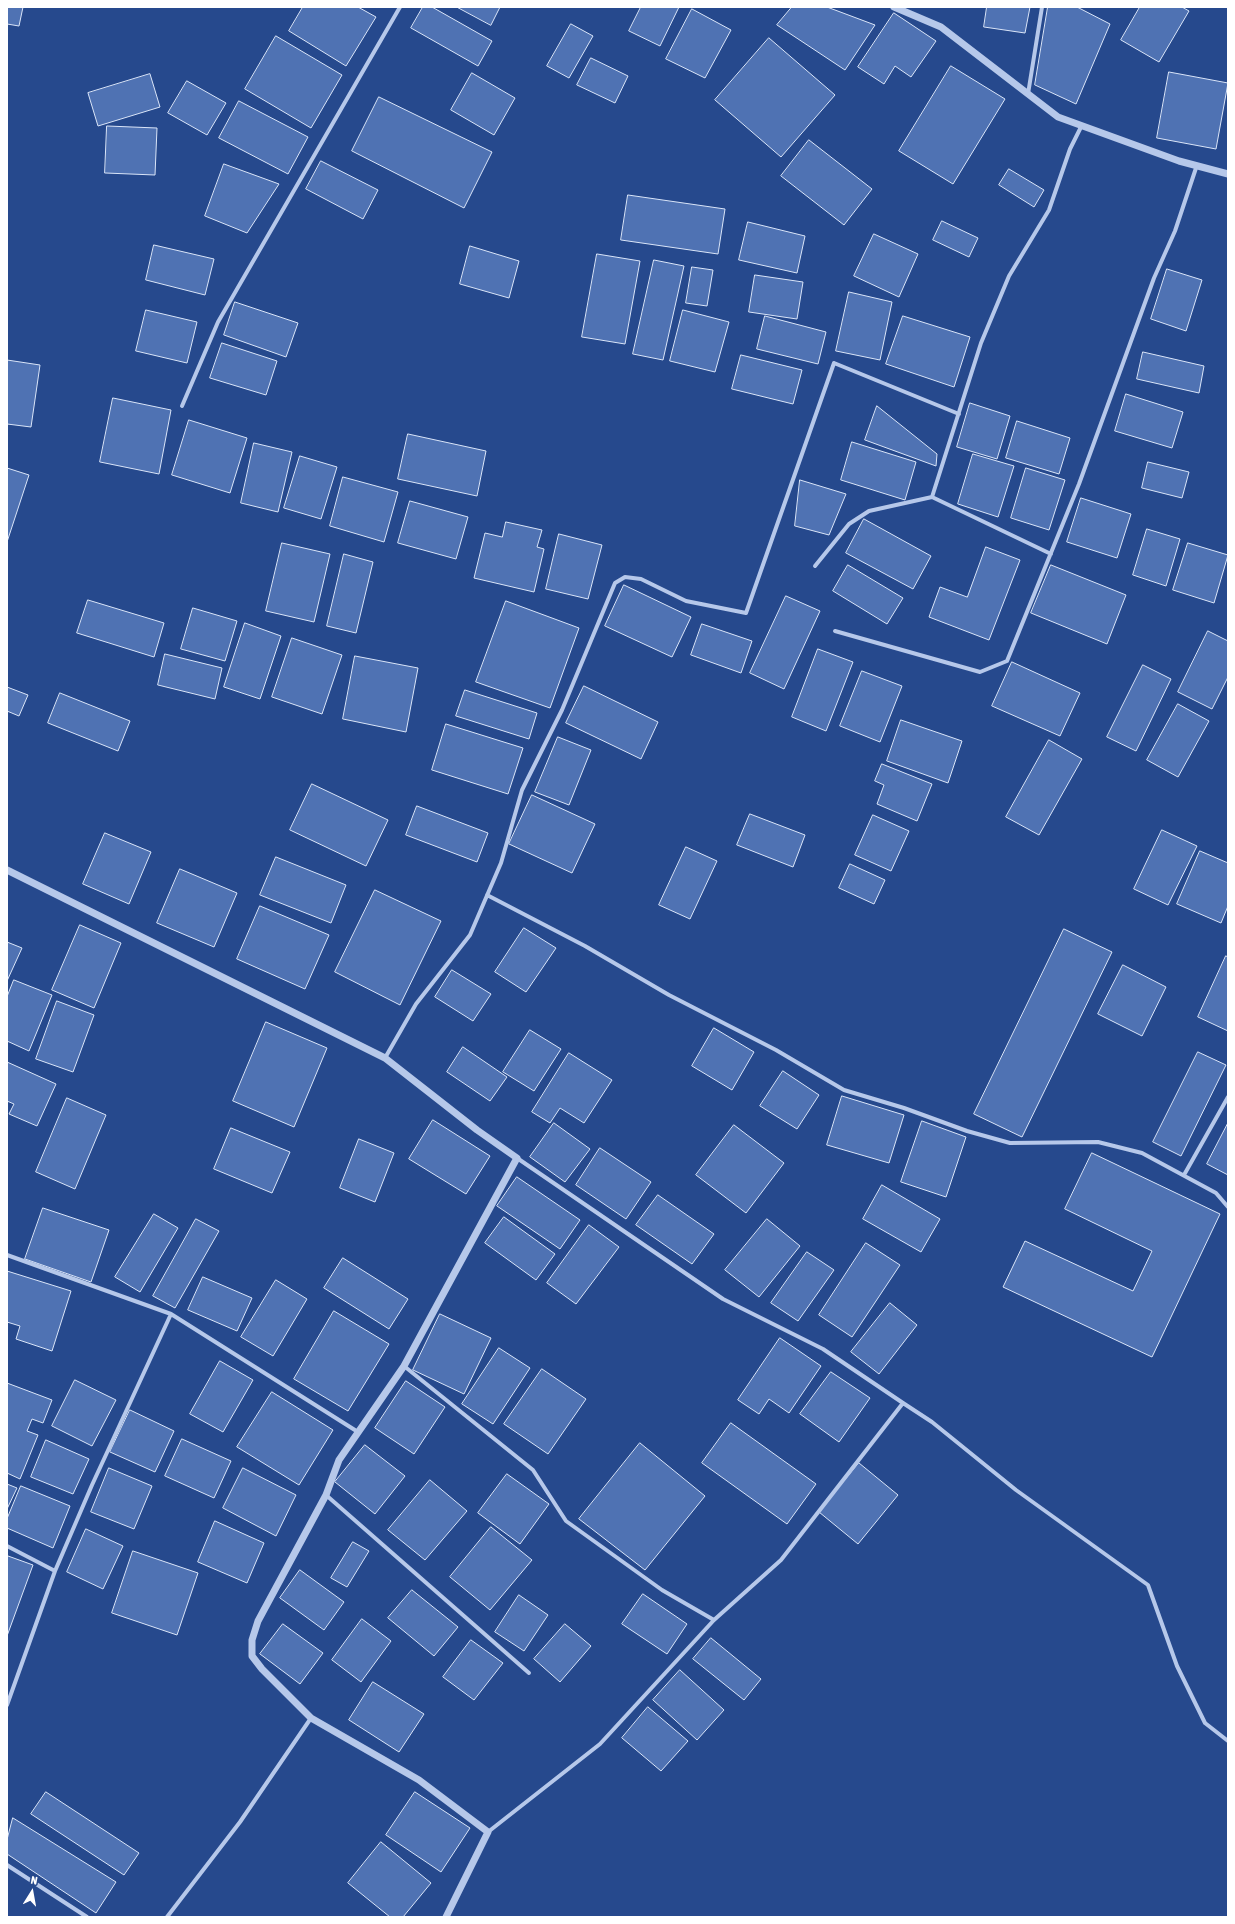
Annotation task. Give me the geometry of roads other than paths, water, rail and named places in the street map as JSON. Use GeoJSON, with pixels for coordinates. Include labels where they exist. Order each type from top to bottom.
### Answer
{"type":"FeatureCollection","features":[{"type":"Feature","properties":{"kind":"street"},"geometry":{"type":"LineString","coordinates":[[182,406],[218,322],[400,7]]}},
{"type":"Feature","properties":{"kind":"street"},"geometry":{"type":"LineString","coordinates":[[894,7],[941,27],[1058,117],[1196,165],[1228,174]]}},
{"type":"Feature","properties":{"kind":"street"},"geometry":{"type":"LineString","coordinates":[[1028,94],[1042,7]]}},
{"type":"Feature","properties":{"kind":"street"},"geometry":{"type":"LineString","coordinates":[[932,497],[982,343],[1009,276],[1049,210],[1070,149],[1082,125]]}},
{"type":"Feature","properties":{"kind":"street"},"geometry":{"type":"LineString","coordinates":[[835,631],[980,672],[1008,661],[1079,484],[1154,278],[1175,231],[1196,165]]}},
{"type":"Feature","properties":{"kind":"street"},"geometry":{"type":"LineString","coordinates":[[385,1058],[416,1004],[470,935],[501,864],[522,790],[562,710],[615,583],[625,576],[641,579],[686,601],[746,613],[834,363],[959,414]]}},
{"type":"Feature","properties":{"kind":"street"},"geometry":{"type":"LineString","coordinates":[[815,566],[848,524],[869,511],[932,497],[1051,554]]}},
{"type":"Feature","properties":{"kind":"street"},"geometry":{"type":"LineString","coordinates":[[7,870],[385,1058],[477,1130],[723,1299],[823,1349],[932,1422],[1016,1490],[1148,1585],[1177,1666],[1205,1723],[1228,1741]]}},
{"type":"Feature","properties":{"kind":"street"},"geometry":{"type":"LineString","coordinates":[[487,895],[585,946],[669,995],[776,1050],[844,1090],[904,1108],[967,1131],[1010,1143],[1098,1142],[1142,1152],[1216,1193],[1228,1208]]}},
{"type":"Feature","properties":{"kind":"street"},"geometry":{"type":"LineString","coordinates":[[1184,1175],[1228,1097]]}},
{"type":"Feature","properties":{"kind":"street"},"geometry":{"type":"LineString","coordinates":[[488,1832],[419,1780],[311,1718],[262,1669],[252,1656],[252,1640],[260,1617],[326,1495],[339,1460],[404,1366],[517,1158]]}},
{"type":"Feature","properties":{"kind":"street"},"geometry":{"type":"LineString","coordinates":[[7,1255],[171,1314],[358,1432]]}},
{"type":"Feature","properties":{"kind":"street"},"geometry":{"type":"LineString","coordinates":[[7,1705],[55,1571],[171,1314]]}},
{"type":"Feature","properties":{"kind":"street"},"geometry":{"type":"LineString","coordinates":[[404,1366],[533,1470],[566,1521],[662,1590],[714,1620]]}},
{"type":"Feature","properties":{"kind":"street"},"geometry":{"type":"LineString","coordinates":[[446,1917],[488,1832],[600,1744],[714,1620],[781,1560],[903,1403]]}},
{"type":"Feature","properties":{"kind":"street"},"geometry":{"type":"LineString","coordinates":[[326,1495],[529,1673]]}},
{"type":"Feature","properties":{"kind":"street"},"geometry":{"type":"LineString","coordinates":[[7,1546],[55,1571]]}},
{"type":"Feature","properties":{"kind":"street"},"geometry":{"type":"LineString","coordinates":[[167,1917],[240,1822],[311,1718]]}},
{"type":"Feature","properties":{"kind":"street"},"geometry":{"type":"LineString","coordinates":[[7,1865],[87,1917]]}}]}
